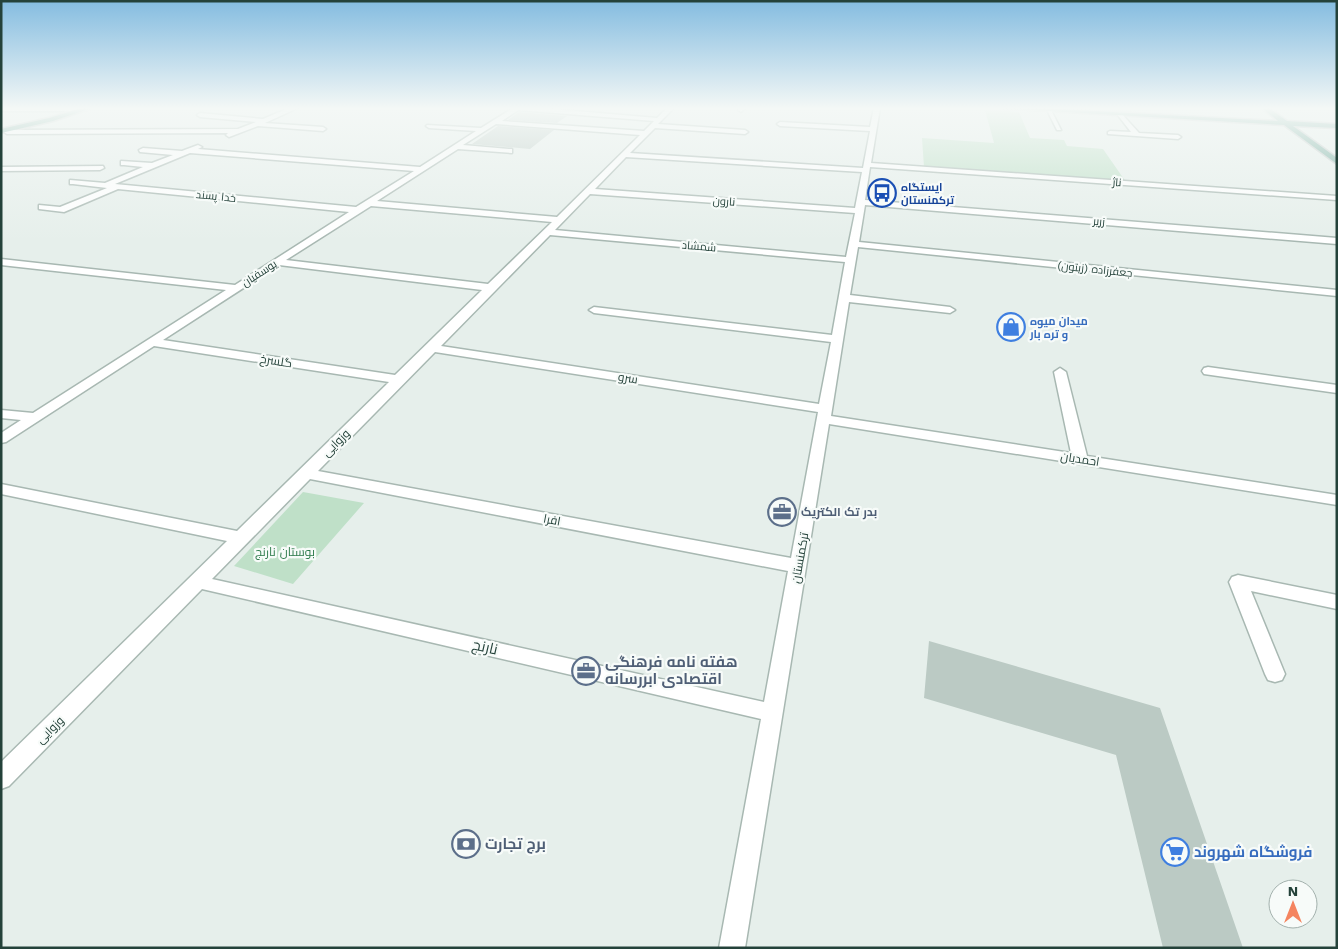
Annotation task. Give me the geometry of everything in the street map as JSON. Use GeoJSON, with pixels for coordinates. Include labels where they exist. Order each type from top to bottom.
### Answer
{"type":"FeatureCollection","features":[{"type":"Feature","properties":{"kind":"main road"},"geometry":{"type":"LineString","coordinates":[[1324,152],[1337,162]]}},
{"type":"Feature","properties":{"kind":"street"},"geometry":{"type":"LineString","coordinates":[[104,185],[186,152]]}},
{"type":"Feature","properties":{"kind":"street"},"geometry":{"type":"LineString","coordinates":[[191,152],[422,169]]}},
{"type":"Feature","properties":{"kind":"street","name":"یوسفیان"},"geometry":{"type":"LineString","coordinates":[[1,438],[449,152]]}},
{"type":"Feature","properties":{"kind":"street","name":"وزوایی"},"geometry":{"type":"LineString","coordinates":[[1,778],[627,152]]}},
{"type":"Feature","properties":{"kind":"street","name":"ترکمنستان"},"geometry":{"type":"LineString","coordinates":[[732,948],[869,152]]}},
{"type":"Feature","properties":{"kind":"street","name":"ناژ"},"geometry":{"type":"LineString","coordinates":[[624,155],[867,167],[1337,198]]}},
{"type":"Feature","properties":{"kind":"street"},"geometry":{"type":"LineString","coordinates":[[124,163],[153,166]]}},
{"type":"Feature","properties":{"kind":"street"},"geometry":{"type":"LineString","coordinates":[[1,169],[100,168]]}},
{"type":"Feature","properties":{"kind":"street","name":"خدا پسند"},"geometry":{"type":"LineString","coordinates":[[73,182],[358,210]]}},
{"type":"Feature","properties":{"kind":"street"},"geometry":{"type":"LineString","coordinates":[[42,207],[61,210],[117,186]]}},
{"type":"Feature","properties":{"kind":"street","name":"نارون"},"geometry":{"type":"LineString","coordinates":[[588,191],[860,206]]}},
{"type":"Feature","properties":{"kind":"street"},"geometry":{"type":"LineString","coordinates":[[369,203],[560,220]]}},
{"type":"Feature","properties":{"kind":"street","name":"زریر"},"geometry":{"type":"LineString","coordinates":[[860,206],[1337,241]]}},
{"type":"Feature","properties":{"kind":"street","name":"شمشاد"},"geometry":{"type":"LineString","coordinates":[[547,232],[851,260]]}},
{"type":"Feature","properties":{"kind":"street","name":"جعفرزاده (زیتون)"},"geometry":{"type":"LineString","coordinates":[[853,244],[1337,293]]}},
{"type":"Feature","properties":{"kind":"street"},"geometry":{"type":"LineString","coordinates":[[1,262],[237,288]]}},
{"type":"Feature","properties":{"kind":"street"},"geometry":{"type":"LineString","coordinates":[[277,262],[491,288]]}},
{"type":"Feature","properties":{"kind":"street"},"geometry":{"type":"LineString","coordinates":[[844,298],[950,310]]}},
{"type":"Feature","properties":{"kind":"street"},"geometry":{"type":"LineString","coordinates":[[594,310],[837,339]]}},
{"type":"Feature","properties":{"kind":"street","name":"گلسرخ"},"geometry":{"type":"LineString","coordinates":[[152,342],[400,380]]}},
{"type":"Feature","properties":{"kind":"street","name":"سرو"},"geometry":{"type":"LineString","coordinates":[[431,348],[824,414]]}},
{"type":"Feature","properties":{"kind":"street"},"geometry":{"type":"LineString","coordinates":[[1208,371],[1332,389],[1337,401]]}},
{"type":"Feature","properties":{"kind":"street"},"geometry":{"type":"LineString","coordinates":[[1060,372],[1080,459]]}},
{"type":"Feature","properties":{"kind":"street"},"geometry":{"type":"LineString","coordinates":[[1,414],[36,417]]}},
{"type":"Feature","properties":{"kind":"street","name":"احمدیان"},"geometry":{"type":"LineString","coordinates":[[824,414],[1080,459],[1337,500]]}},
{"type":"Feature","properties":{"kind":"street","name":"افرا"},"geometry":{"type":"LineString","coordinates":[[306,474],[798,566]]}},
{"type":"Feature","properties":{"kind":"street"},"geometry":{"type":"LineString","coordinates":[[1,488],[241,538]]}},
{"type":"Feature","properties":{"kind":"street","name":"نارنج"},"geometry":{"type":"LineString","coordinates":[[198,582],[773,713]]}},
{"type":"Feature","properties":{"kind":"street"},"geometry":{"type":"LineString","coordinates":[[1275,674],[1238,582],[1337,602]]}},
{"type":"Feature","properties":{"kind":"green space"},"geometry":{"type":"Polygon","coordinates":[[[923,152],[1105,152],[1126,182],[924,167],[923,152]]]}},
{"type":"Feature","properties":{"kind":"green space","name":"بوستان نارنج"},"geometry":{"type":"Polygon","coordinates":[[[303,492],[364,503],[293,584],[234,566],[303,492]]]}},
{"type":"Feature","properties":{"kind":"building","name":"فروشگاه شهروند"},"geometry":{"type":"Polygon","coordinates":[[[929,641],[1160,708],[1243,948],[1163,948],[1116,755],[924,698],[929,641]]]}},
{"type":"Feature","properties":{"kind":"place","name":"ایستگاه ترکمنستان"},"geometry":{"type":"Point","coordinates":[882,193]}},
{"type":"Feature","properties":{"kind":"place","name":"میدان میوه و تره بار"},"geometry":{"type":"Point","coordinates":[1011,327]}},
{"type":"Feature","properties":{"kind":"place","name":"بدر تک الکتریک"},"geometry":{"type":"Point","coordinates":[782,512]}},
{"type":"Feature","properties":{"kind":"place","name":"هفته نامه فرهنگی اقتصادی ابررسانه"},"geometry":{"type":"Point","coordinates":[586,671]}},
{"type":"Feature","properties":{"kind":"place","name":"برج تجارت"},"geometry":{"type":"Point","coordinates":[466,844]}},
{"type":"Feature","properties":{"kind":"place","name":"فروشگاه شهروند"},"geometry":{"type":"Point","coordinates":[1175,852]}}]}
